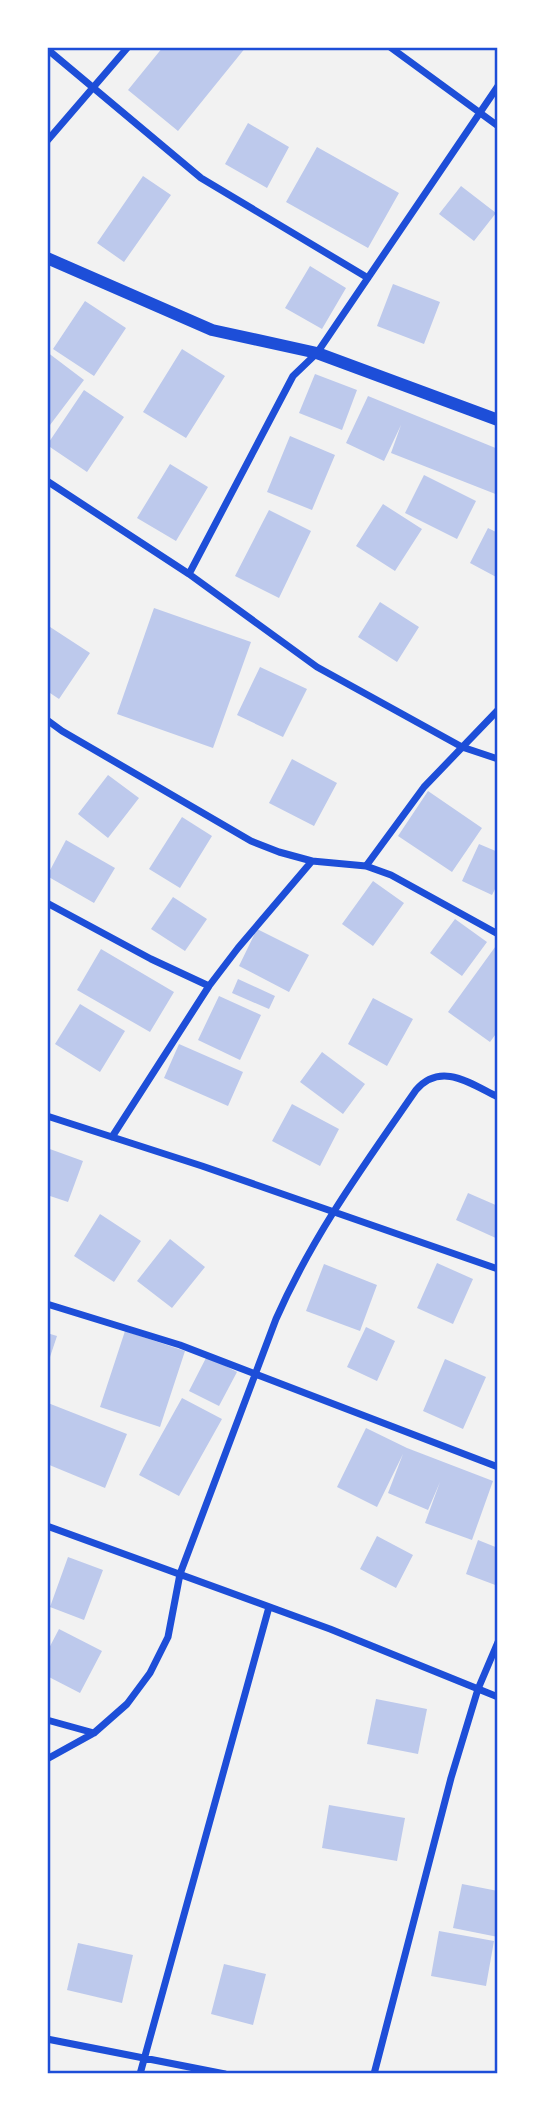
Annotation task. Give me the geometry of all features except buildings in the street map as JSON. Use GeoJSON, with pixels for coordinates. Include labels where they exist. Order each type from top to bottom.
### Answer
{"type":"FeatureCollection","features":[{"type":"Feature","properties":{"kind":"street"},"geometry":{"type":"LineString","coordinates":[[47,141],[128,47]]}},
{"type":"Feature","properties":{"kind":"street"},"geometry":{"type":"LineString","coordinates":[[390,47],[498,126]]}},
{"type":"Feature","properties":{"kind":"street"},"geometry":{"type":"LineString","coordinates":[[47,49],[201,178],[368,278]]}},
{"type":"Feature","properties":{"kind":"street"},"geometry":{"type":"LineString","coordinates":[[189,574],[293,376],[317,353],[498,86]]}},
{"type":"Feature","properties":{"kind":"street"},"geometry":{"type":"LineString","coordinates":[[47,258],[212,330],[317,353],[498,420]]}},
{"type":"Feature","properties":{"kind":"street"},"geometry":{"type":"LineString","coordinates":[[47,481],[189,574],[317,667],[462,747],[498,759]]}},
{"type":"Feature","properties":{"kind":"street"},"geometry":{"type":"LineString","coordinates":[[366,866],[424,787],[498,710]]}},
{"type":"Feature","properties":{"kind":"street"},"geometry":{"type":"LineString","coordinates":[[47,720],[251,841],[279,852],[312,860],[366,866],[391,875],[498,934]]}},
{"type":"Feature","properties":{"kind":"street"},"geometry":{"type":"LineString","coordinates":[[112,1137],[209,986],[312,860]]}},
{"type":"Feature","properties":{"kind":"street"},"geometry":{"type":"LineString","coordinates":[[47,903],[151,959],[209,986]]}},
{"type":"Feature","properties":{"kind":"street"},"geometry":{"type":"LineString","coordinates":[[47,1759],[94,1733],[127,1704],[150,1673],[168,1637],[180,1574],[276,1319],[294,1278],[332,1211],[416,1090],[428,1079],[454,1076],[498,1097]]}},
{"type":"Feature","properties":{"kind":"street"},"geometry":{"type":"LineString","coordinates":[[47,1116],[498,1269]]}},
{"type":"Feature","properties":{"kind":"street"},"geometry":{"type":"LineString","coordinates":[[47,1304],[180,1345],[498,1467]]}},
{"type":"Feature","properties":{"kind":"street"},"geometry":{"type":"LineString","coordinates":[[47,1527],[269,1607],[498,1697]]}},
{"type":"Feature","properties":{"kind":"street"},"geometry":{"type":"LineString","coordinates":[[140,2074],[269,1607]]}},
{"type":"Feature","properties":{"kind":"street"},"geometry":{"type":"LineString","coordinates":[[374,2074],[451,1778],[478,1689],[498,1642]]}},
{"type":"Feature","properties":{"kind":"street"},"geometry":{"type":"LineString","coordinates":[[47,1720],[94,1733]]}},
{"type":"Feature","properties":{"kind":"street"},"geometry":{"type":"LineString","coordinates":[[47,2039],[225,2074]]}}]}
